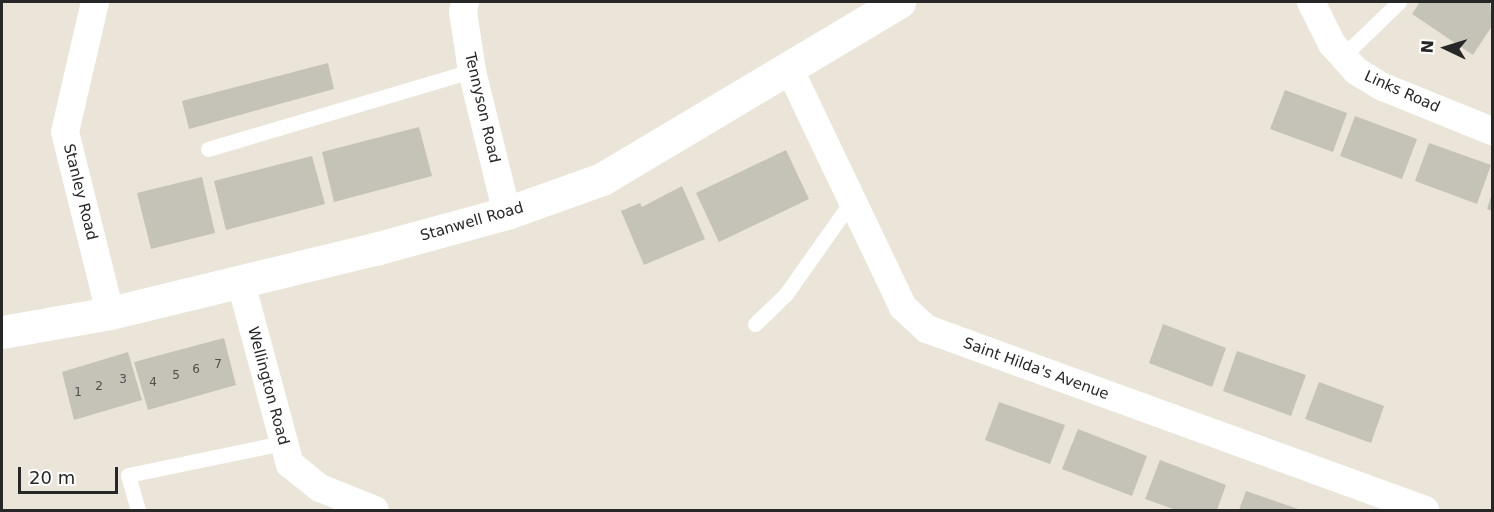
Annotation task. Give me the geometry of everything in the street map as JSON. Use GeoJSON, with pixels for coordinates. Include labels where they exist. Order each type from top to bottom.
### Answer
{"type":"FeatureCollection","features":[{"type":"Feature","properties":{"kind":"street","name":"Stanley Road"},"geometry":{"type":"LineString","coordinates":[[95,2],[65,132],[110,313]]}},
{"type":"Feature","properties":{"kind":"street","name":"Tennyson Road"},"geometry":{"type":"LineString","coordinates":[[465,2],[463,12],[471,71],[507,213]]}},
{"type":"Feature","properties":{"kind":"street","name":"Stanwell Road"},"geometry":{"type":"LineString","coordinates":[[2,332],[110,313],[241,283],[507,213],[602,178],[899,2]]}},
{"type":"Feature","properties":{"kind":"street","name":"Links Road"},"geometry":{"type":"LineString","coordinates":[[1311,2],[1343,56],[1356,70],[1383,87],[1492,131]]}},
{"type":"Feature","properties":{"kind":"street","name":"Saint Hilda's Avenue"},"geometry":{"type":"LineString","coordinates":[[789,68],[903,307],[927,329],[1425,510]]}},
{"type":"Feature","properties":{"kind":"street","name":"Wellington Road"},"geometry":{"type":"LineString","coordinates":[[241,283],[282,442],[290,464],[320,488],[375,510]]}},
{"type":"Feature","properties":{"kind":"lane"},"geometry":{"type":"LineString","coordinates":[[1343,56],[1399,2]]}},
{"type":"Feature","properties":{"kind":"lane"},"geometry":{"type":"LineString","coordinates":[[208,149],[471,71]]}},
{"type":"Feature","properties":{"kind":"lane"},"geometry":{"type":"LineString","coordinates":[[755,324],[786,294],[853,199]]}},
{"type":"Feature","properties":{"kind":"lane"},"geometry":{"type":"LineString","coordinates":[[138,510],[128,475],[282,442]]}},
{"type":"Feature","properties":{"kind":"building"},"geometry":{"type":"Polygon","coordinates":[[[1420,2],[1490,2],[1492,26],[1473,55],[1412,14],[1420,2]]]}},
{"type":"Feature","properties":{"kind":"building"},"geometry":{"type":"Polygon","coordinates":[[[328,63],[334,89],[189,129],[182,101],[328,63]]]}},
{"type":"Feature","properties":{"kind":"building"},"geometry":{"type":"Polygon","coordinates":[[[1285,90],[1347,113],[1333,152],[1270,129],[1285,90]]]}},
{"type":"Feature","properties":{"kind":"building"},"geometry":{"type":"Polygon","coordinates":[[[1355,116],[1417,139],[1402,179],[1340,156],[1355,116]]]}},
{"type":"Feature","properties":{"kind":"building"},"geometry":{"type":"Polygon","coordinates":[[[419,127],[432,176],[334,202],[322,152],[419,127]]]}},
{"type":"Feature","properties":{"kind":"building"},"geometry":{"type":"Polygon","coordinates":[[[1429,143],[1491,165],[1477,204],[1415,181],[1429,143]]]}},
{"type":"Feature","properties":{"kind":"building"},"geometry":{"type":"Polygon","coordinates":[[[786,150],[809,199],[719,242],[696,193],[786,150]]]}},
{"type":"Feature","properties":{"kind":"building"},"geometry":{"type":"Polygon","coordinates":[[[312,156],[325,204],[226,230],[214,181],[312,156]]]}},
{"type":"Feature","properties":{"kind":"building"},"geometry":{"type":"Polygon","coordinates":[[[202,177],[215,233],[151,249],[137,193],[202,177]]]}},
{"type":"Feature","properties":{"kind":"building"},"geometry":{"type":"Polygon","coordinates":[[[682,186],[705,239],[644,265],[621,211],[640,203],[642,207],[682,186]]]}},
{"type":"Feature","properties":{"kind":"building"},"geometry":{"type":"Polygon","coordinates":[[[1492,194],[1492,211],[1487,209],[1492,194]]]}},
{"type":"Feature","properties":{"kind":"building"},"geometry":{"type":"Polygon","coordinates":[[[1163,324],[1226,348],[1212,387],[1149,363],[1163,324]]]}},
{"type":"Feature","properties":{"kind":"building"},"geometry":{"type":"Polygon","coordinates":[[[224,338],[236,385],[148,410],[134,362],[224,338]]]}},
{"type":"Feature","properties":{"kind":"building"},"geometry":{"type":"Polygon","coordinates":[[[1237,351],[1306,375],[1291,416],[1223,391],[1237,351]]]}},
{"type":"Feature","properties":{"kind":"building"},"geometry":{"type":"Polygon","coordinates":[[[128,352],[142,400],[74,420],[62,372],[128,352]]]}},
{"type":"Feature","properties":{"kind":"building"},"geometry":{"type":"Polygon","coordinates":[[[1319,382],[1384,406],[1371,443],[1305,419],[1319,382]]]}},
{"type":"Feature","properties":{"kind":"building"},"geometry":{"type":"Polygon","coordinates":[[[999,402],[1065,425],[1050,464],[985,440],[999,402]]]}},
{"type":"Feature","properties":{"kind":"building"},"geometry":{"type":"Polygon","coordinates":[[[1078,429],[1147,456],[1132,496],[1062,469],[1078,429]]]}},
{"type":"Feature","properties":{"kind":"building"},"geometry":{"type":"Polygon","coordinates":[[[1160,460],[1226,485],[1217,510],[1176,510],[1145,499],[1160,460]]]}},
{"type":"Feature","properties":{"kind":"building"},"geometry":{"type":"Polygon","coordinates":[[[1246,491],[1301,510],[1239,510],[1246,491]]]}}]}
